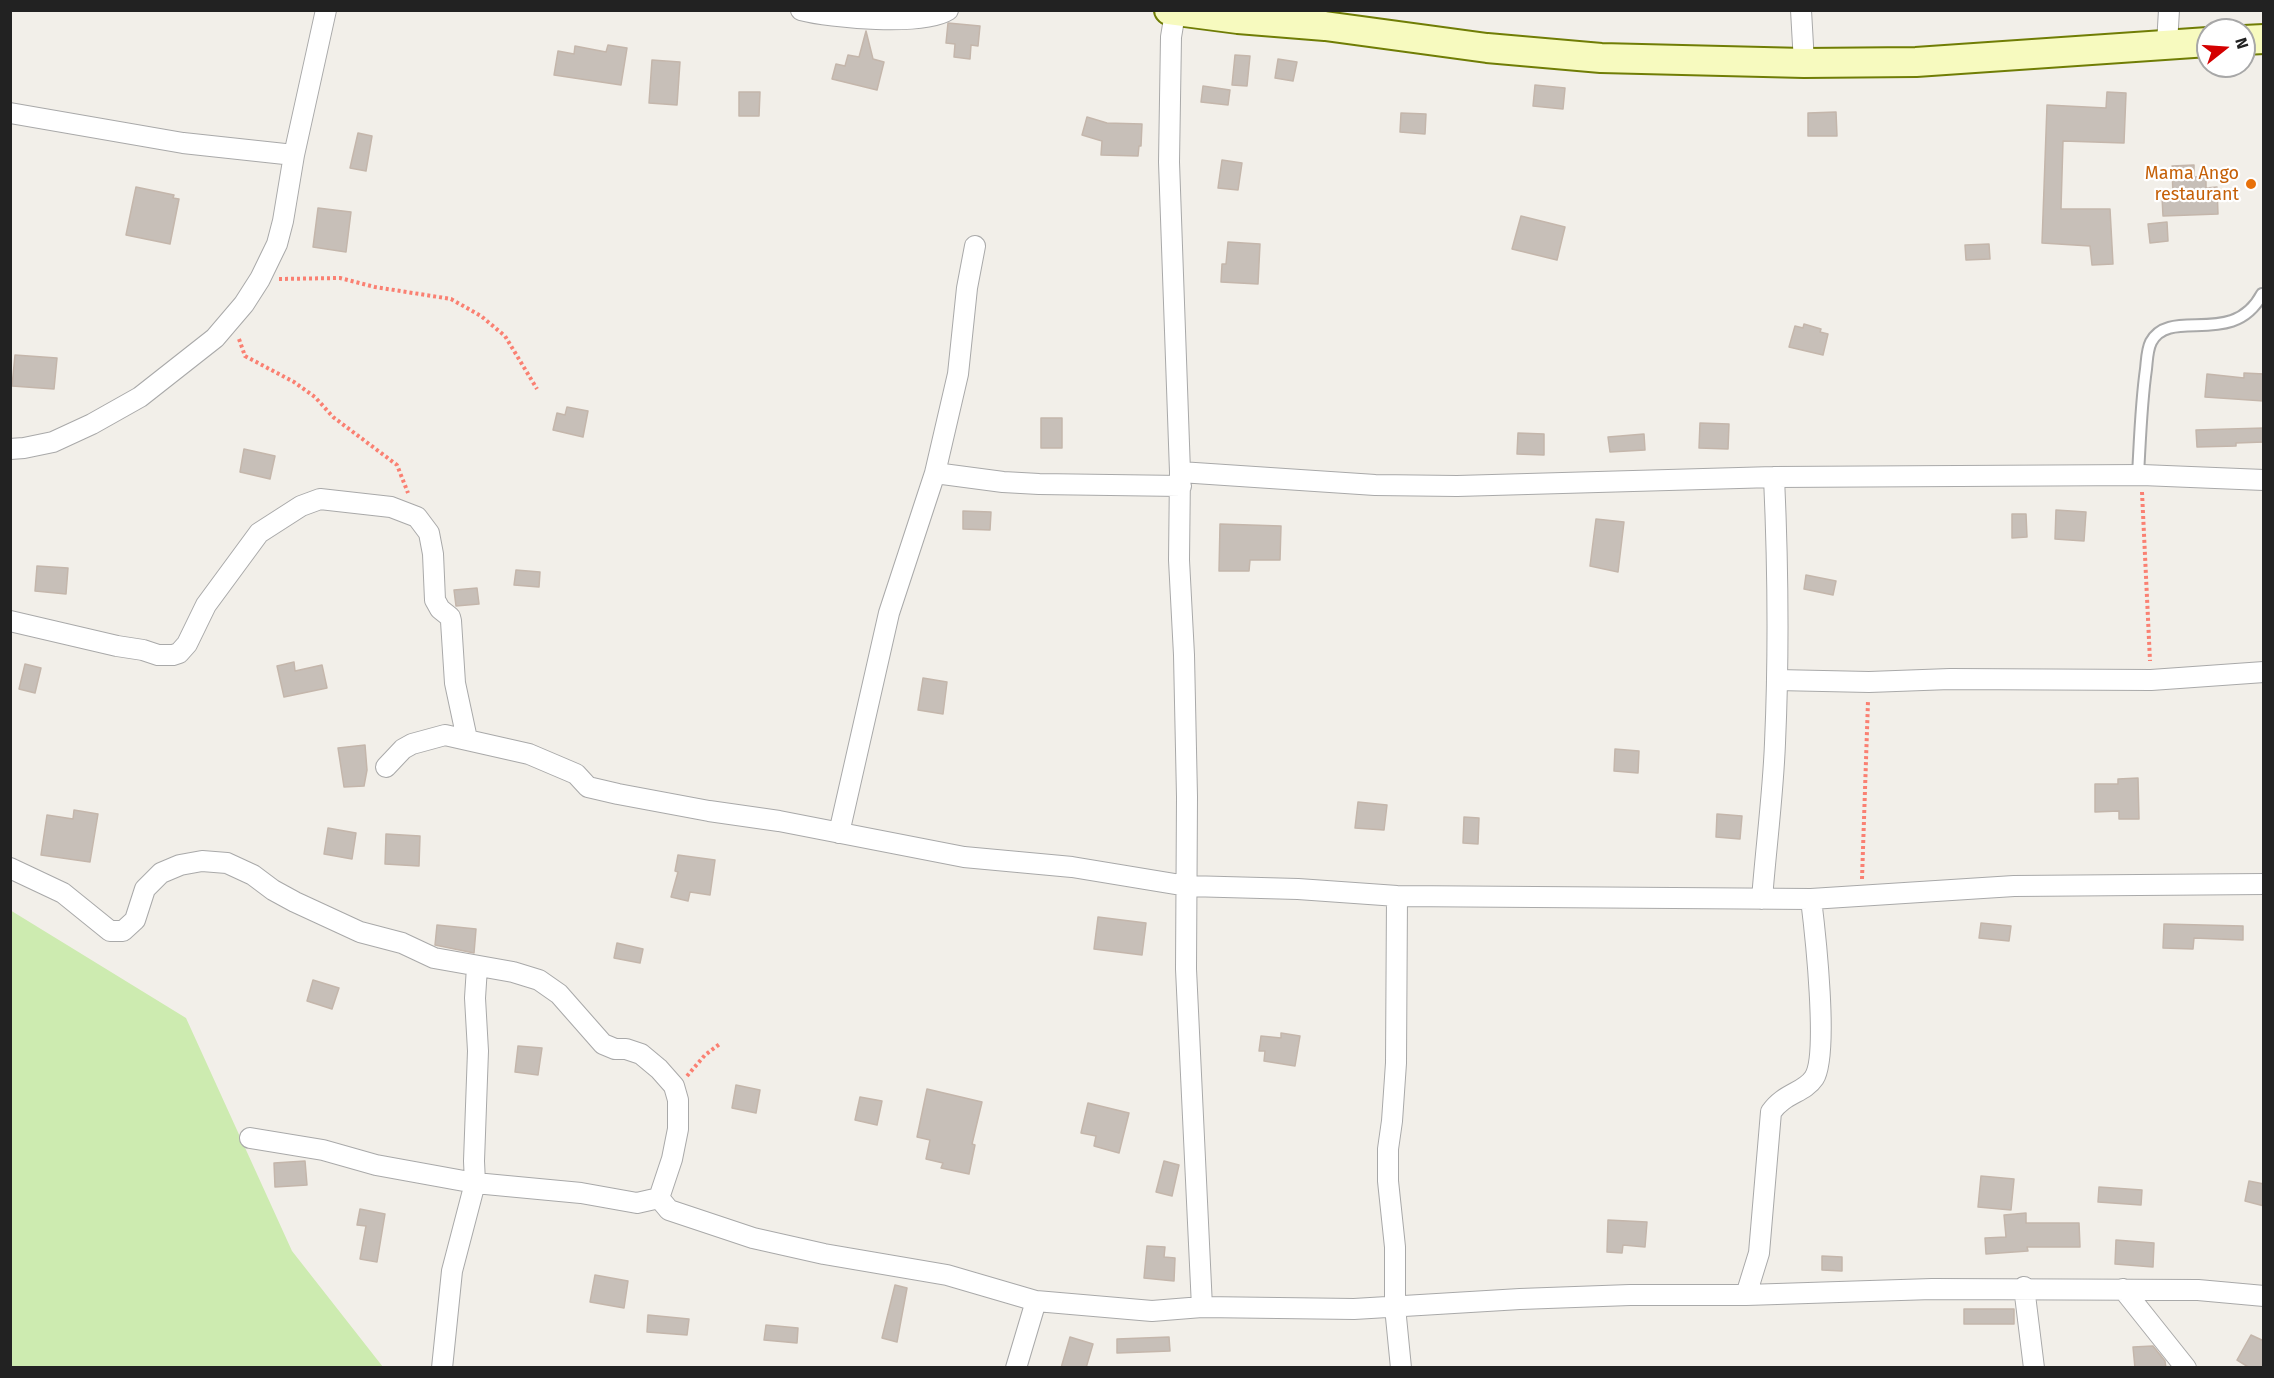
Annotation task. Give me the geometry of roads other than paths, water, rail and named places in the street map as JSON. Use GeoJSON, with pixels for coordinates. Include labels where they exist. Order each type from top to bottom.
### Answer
{"type":"FeatureCollection","features":[{"type":"Feature","properties":{"kind":"street"},"geometry":{"type":"LineString","coordinates":[[10,449],[53,442],[92,424],[140,397],[215,338],[260,279],[277,244],[283,221],[294,155],[326,10]]}},
{"type":"Feature","properties":{"kind":"street"},"geometry":{"type":"LineString","coordinates":[[801,10],[867,19],[920,18],[941,15],[948,10]]}},
{"type":"Feature","properties":{"kind":"street"},"geometry":{"type":"LineString","coordinates":[[1801,10],[1804,63]]}},
{"type":"Feature","properties":{"kind":"street"},"geometry":{"type":"LineString","coordinates":[[2167,44],[2169,10]]}},
{"type":"Feature","properties":{"kind":"street"},"geometry":{"type":"LineString","coordinates":[[1202,1307],[1186,969],[1184,655],[1179,560],[1180,479],[1168,141],[1172,12],[1276,16],[1325,26],[1487,48],[1600,58],[1804,63],[1916,62],[2196,43]]}},
{"type":"Feature","properties":{"kind":"street"},"geometry":{"type":"LineString","coordinates":[[10,113],[183,143],[294,155]]}},
{"type":"Feature","properties":{"kind":"street"},"geometry":{"type":"LineString","coordinates":[[839,833],[889,613],[935,473],[958,374],[967,288],[975,246]]}},
{"type":"Feature","properties":{"kind":"street"},"geometry":{"type":"LineString","coordinates":[[935,473],[1038,484],[1180,479],[1422,486],[1774,477],[2140,475],[2264,480]]}},
{"type":"Feature","properties":{"kind":"street"},"geometry":{"type":"LineString","coordinates":[[1762,898],[1775,746],[1778,680],[1774,477]]}},
{"type":"Feature","properties":{"kind":"street"},"geometry":{"type":"LineString","coordinates":[[10,621],[143,650],[158,656],[173,655],[179,653],[187,644],[206,605],[259,533],[282,516],[320,499],[391,507],[417,517],[429,533],[433,554],[435,600],[451,621],[455,683],[467,739]]}},
{"type":"Feature","properties":{"kind":"street"},"geometry":{"type":"LineString","coordinates":[[1778,680],[1869,682],[1950,679],[2151,680],[2264,672]]}},
{"type":"Feature","properties":{"kind":"street"},"geometry":{"type":"LineString","coordinates":[[386,767],[403,749],[426,739],[445,735],[504,747],[547,761],[576,774],[588,787],[710,812],[839,833],[964,857],[1063,866],[1187,886],[1298,889],[1397,896],[1811,899],[2014,886],[2264,884]]}},
{"type":"Feature","properties":{"kind":"street"},"geometry":{"type":"LineString","coordinates":[[10,868],[63,893],[110,931],[123,931],[135,920],[145,889],[160,873],[180,865],[202,861],[227,863],[253,876],[273,891],[360,932],[402,943],[434,958],[521,974],[539,980],[550,987],[603,1044],[615,1050],[626,1049],[641,1054],[674,1086],[679,1111],[678,1129],[672,1159],[659,1198]]}},
{"type":"Feature","properties":{"kind":"street"},"geometry":{"type":"LineString","coordinates":[[1397,896],[1396,1063],[1388,1170],[1395,1247],[1395,1307],[1401,1368]]}},
{"type":"Feature","properties":{"kind":"street"},"geometry":{"type":"LineString","coordinates":[[1746,1295],[1759,1253],[1771,1112],[1785,1096],[1801,1090],[1814,1079],[1818,1069],[1821,1032],[1811,899]]}},
{"type":"Feature","properties":{"kind":"street"},"geometry":{"type":"LineString","coordinates":[[442,1368],[452,1271],[476,1183],[474,1161],[478,1051],[475,998],[477,967]]}},
{"type":"Feature","properties":{"kind":"street"},"geometry":{"type":"LineString","coordinates":[[250,1138],[323,1150],[376,1165],[476,1183],[581,1193],[637,1203],[659,1198]]}},
{"type":"Feature","properties":{"kind":"street"},"geometry":{"type":"LineString","coordinates":[[659,1198],[669,1210],[753,1238],[824,1254],[947,1275],[1036,1301],[1152,1311],[1202,1307],[1354,1310],[1630,1294],[1746,1295],[2024,1287],[2198,1290],[2264,1296]]}},
{"type":"Feature","properties":{"kind":"street"},"geometry":{"type":"LineString","coordinates":[[2024,1287],[2034,1368]]}},
{"type":"Feature","properties":{"kind":"street"},"geometry":{"type":"LineString","coordinates":[[2123,1288],[2186,1368]]}},
{"type":"Feature","properties":{"kind":"street"},"geometry":{"type":"LineString","coordinates":[[1016,1368],[1036,1301]]}},
{"type":"Feature","properties":{"kind":"lane"},"geometry":{"type":"LineString","coordinates":[[2140,475],[2142,395],[2149,347],[2156,335],[2175,326],[2224,324],[2235,321],[2253,308],[2262,294]]}},
{"type":"Feature","properties":{"kind":"place","name":"Mama Ango restaurant"},"geometry":{"type":"Point","coordinates":[2251,184]}}]}
